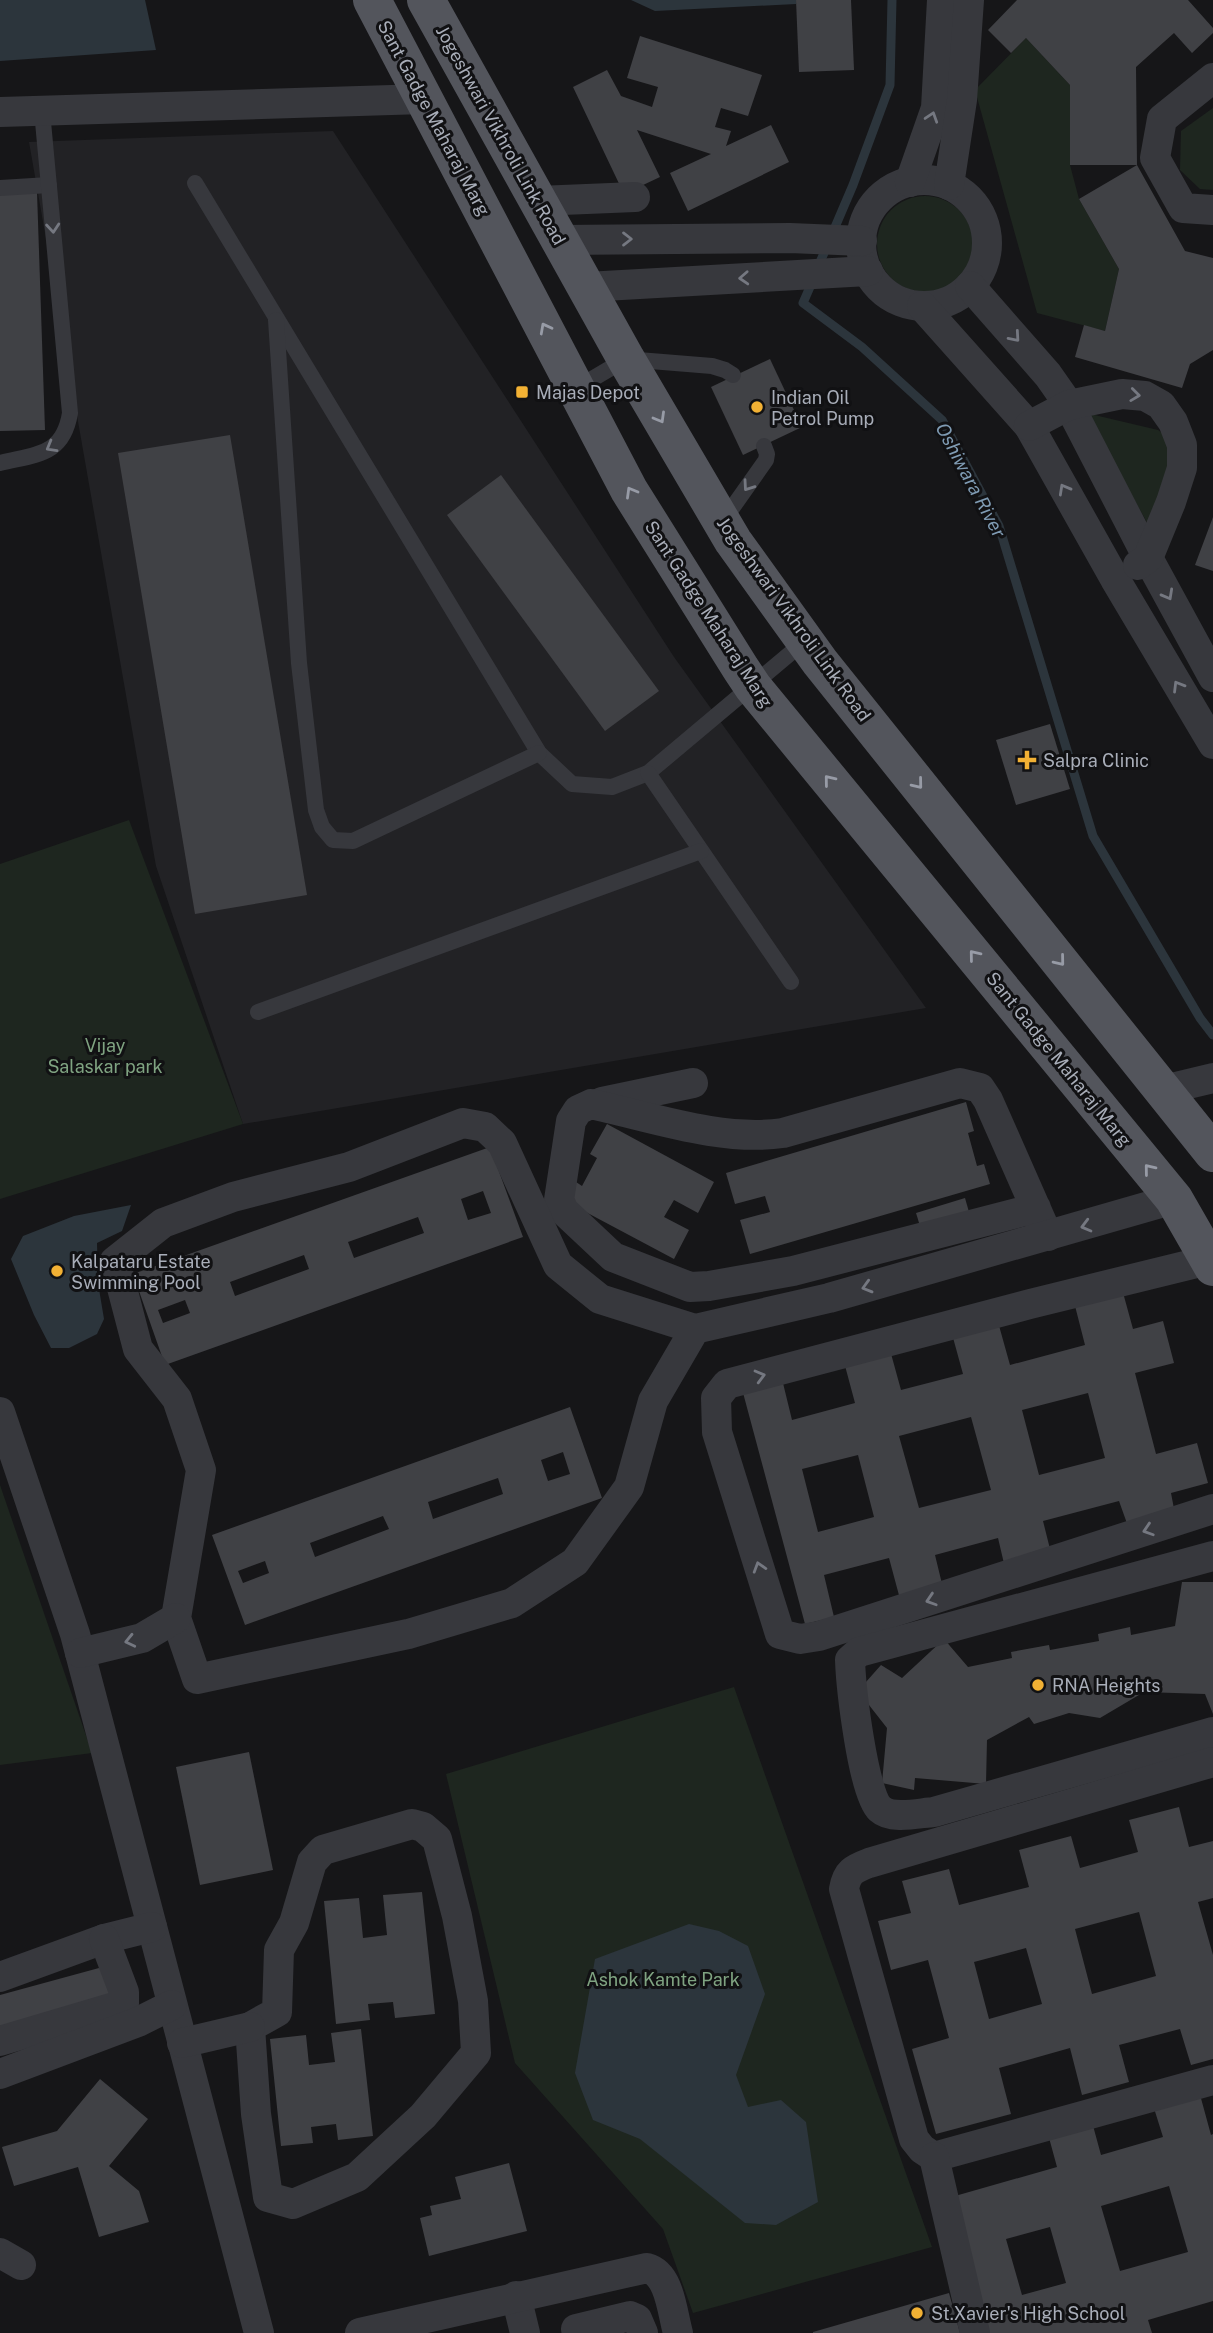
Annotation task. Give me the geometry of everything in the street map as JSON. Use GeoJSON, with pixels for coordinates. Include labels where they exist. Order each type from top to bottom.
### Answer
{"type":"FeatureCollection","features":[{"type":"Feature","properties":{"kind":"main road","name":"Sant Gadge Maharaj Marg"},"geometry":{"type":"LineString","coordinates":[[372,0],[629,490],[753,687],[1174,1199],[1211,1264]]}},
{"type":"Feature","properties":{"kind":"main road","name":"Jogeshwari Vikhroli Link Road"},"geometry":{"type":"LineString","coordinates":[[426,0],[626,359],[722,523],[805,641],[1163,1090],[1205,1132]]}},
{"type":"Feature","properties":{"kind":"street"},"geometry":{"type":"LineString","coordinates":[[910,181],[936,108],[942,0]]}},
{"type":"Feature","properties":{"kind":"street"},"geometry":{"type":"LineString","coordinates":[[949,185],[962,100],[969,0]]}},
{"type":"Feature","properties":{"kind":"street"},"geometry":{"type":"LineString","coordinates":[[1213,78],[1162,119],[1155,158],[1183,208],[1213,210]]}},
{"type":"Feature","properties":{"kind":"street"},"geometry":{"type":"LineString","coordinates":[[0,112],[424,99]]}},
{"type":"Feature","properties":{"kind":"street"},"geometry":{"type":"LineString","coordinates":[[586,287],[855,271],[896,300],[922,306],[936,305],[955,299],[970,286],[981,270],[987,250],[986,230],[979,211],[966,196],[949,185],[930,180],[910,181],[893,188],[878,200],[853,240]]}},
{"type":"Feature","properties":{"kind":"street"},"geometry":{"type":"LineString","coordinates":[[538,201],[635,197]]}},
{"type":"Feature","properties":{"kind":"street"},"geometry":{"type":"LineString","coordinates":[[559,240],[853,240]]}},
{"type":"Feature","properties":{"kind":"street"},"geometry":{"type":"LineString","coordinates":[[853,240],[863,257],[855,271]]}},
{"type":"Feature","properties":{"kind":"street"},"geometry":{"type":"LineString","coordinates":[[970,286],[1048,375],[1069,405],[1213,677]]}},
{"type":"Feature","properties":{"kind":"street"},"geometry":{"type":"LineString","coordinates":[[922,306],[1029,426],[1115,579],[1213,744]]}},
{"type":"Feature","properties":{"kind":"street"},"geometry":{"type":"LineString","coordinates":[[1029,426],[1069,405],[1122,394],[1146,396],[1161,405],[1174,422],[1182,445],[1182,468],[1171,502],[1148,558],[1115,579]]}},
{"type":"Feature","properties":{"kind":"street"},"geometry":{"type":"LineString","coordinates":[[1163,1090],[1213,1078]]}},
{"type":"Feature","properties":{"kind":"street"},"geometry":{"type":"LineString","coordinates":[[693,1083],[591,1104],[578,1110],[571,1121],[559,1200],[564,1211],[613,1257],[690,1287],[793,1271],[1036,1208]]}},
{"type":"Feature","properties":{"kind":"street"},"geometry":{"type":"LineString","coordinates":[[591,1104],[724,1134],[759,1137],[783,1133],[953,1085],[970,1084],[980,1088],[988,1100],[1048,1236]]}},
{"type":"Feature","properties":{"kind":"street"},"geometry":{"type":"LineString","coordinates":[[695,1329],[653,1401],[629,1487],[575,1562],[512,1603],[408,1634],[197,1679],[176,1618],[201,1470],[177,1399],[138,1349],[115,1261],[163,1223],[233,1197],[349,1167],[463,1123],[485,1126],[502,1143],[558,1265],[600,1299],[695,1329],[829,1298],[1174,1199]]}},
{"type":"Feature","properties":{"kind":"street"},"geometry":{"type":"LineString","coordinates":[[1211,1264],[1030,1304],[727,1384],[716,1398],[717,1433],[780,1634],[800,1639],[819,1636],[1213,1509]]}},
{"type":"Feature","properties":{"kind":"street"},"geometry":{"type":"LineString","coordinates":[[0,1412],[80,1653],[259,2333]]}},
{"type":"Feature","properties":{"kind":"street"},"geometry":{"type":"LineString","coordinates":[[1213,1556],[859,1652],[850,1660],[862,1753],[872,1797],[881,1810],[892,1815],[934,1812],[1213,1732]]}},
{"type":"Feature","properties":{"kind":"street"},"geometry":{"type":"LineString","coordinates":[[80,1653],[142,1638],[176,1618]]}},
{"type":"Feature","properties":{"kind":"street"},"geometry":{"type":"LineString","coordinates":[[1213,1762],[869,1863],[853,1869],[847,1875],[844,1889],[914,2139],[922,2150],[934,2157],[1213,2080]]}},
{"type":"Feature","properties":{"kind":"street"},"geometry":{"type":"LineString","coordinates":[[183,2043],[250,2027],[277,2012],[279,1950],[294,1923],[312,1862],[323,1850],[412,1824],[423,1827],[437,1839],[457,1916],[473,2001],[476,2053],[423,2116],[357,2177],[293,2204],[268,2197],[256,2114],[250,2027]]}},
{"type":"Feature","properties":{"kind":"street"},"geometry":{"type":"LineString","coordinates":[[0,1977],[104,1939],[152,1927]]}},
{"type":"Feature","properties":{"kind":"street"},"geometry":{"type":"LineString","coordinates":[[0,2041],[124,2004],[124,1992],[104,1939]]}},
{"type":"Feature","properties":{"kind":"street"},"geometry":{"type":"LineString","coordinates":[[0,2073],[138,2022],[172,2005]]}},
{"type":"Feature","properties":{"kind":"street"},"geometry":{"type":"LineString","coordinates":[[934,2157],[975,2333]]}},
{"type":"Feature","properties":{"kind":"street"},"geometry":{"type":"LineString","coordinates":[[365,2332],[647,2267],[654,2270],[664,2283],[678,2333]]}},
{"type":"Feature","properties":{"kind":"street"},"geometry":{"type":"LineString","coordinates":[[516,2296],[525,2333]]}},
{"type":"Feature","properties":{"kind":"street"},"geometry":{"type":"LineString","coordinates":[[576,2329],[630,2315],[636,2319],[643,2333]]}},
{"type":"Feature","properties":{"kind":"lane"},"geometry":{"type":"LineString","coordinates":[[0,463],[46,451],[61,441],[70,413],[42,111]]}},
{"type":"Feature","properties":{"kind":"lane"},"geometry":{"type":"LineString","coordinates":[[195,183],[539,752],[572,784],[612,787],[648,773],[805,641]]}},
{"type":"Feature","properties":{"kind":"lane"},"geometry":{"type":"LineString","coordinates":[[0,188],[49,185]]}},
{"type":"Feature","properties":{"kind":"lane"},"geometry":{"type":"LineString","coordinates":[[276,317],[299,663],[316,810],[322,827],[333,840],[353,841],[539,752]]}},
{"type":"Feature","properties":{"kind":"lane"},"geometry":{"type":"LineString","coordinates":[[577,388],[626,359],[712,366],[733,375]]}},
{"type":"Feature","properties":{"kind":"lane"},"geometry":{"type":"LineString","coordinates":[[722,523],[766,460],[764,446]]}},
{"type":"Feature","properties":{"kind":"lane"},"geometry":{"type":"LineString","coordinates":[[648,773],[791,982]]}},
{"type":"Feature","properties":{"kind":"lane"},"geometry":{"type":"LineString","coordinates":[[258,1012],[702,851]]}},
{"type":"Feature","properties":{"kind":"shaded area"},"geometry":{"type":"Polygon","coordinates":[[[0,0],[145,0],[156,50],[0,61],[0,0]]]}},
{"type":"Feature","properties":{"kind":"shaded area"},"geometry":{"type":"Polygon","coordinates":[[[631,0],[796,0],[796,4],[655,11],[631,0]]]}},
{"type":"Feature","properties":{"kind":"shaded area"},"geometry":{"type":"Polygon","coordinates":[[[333,131],[674,657],[926,1008],[243,1124],[156,866],[29,142],[333,131]]]}},
{"type":"Feature","properties":{"kind":"shaded area","name":"Kalpataru Estate Swimming Pool"},"geometry":{"type":"Polygon","coordinates":[[[131,1205],[122,1231],[97,1243],[98,1283],[104,1319],[97,1334],[69,1348],[51,1348],[11,1259],[23,1236],[74,1216],[131,1205]]]}},
{"type":"Feature","properties":{"kind":"shaded area"},"geometry":{"type":"Polygon","coordinates":[[[689,1924],[719,1931],[748,1946],[765,1994],[736,2075],[748,2107],[781,2100],[806,2122],[818,2202],[776,2225],[745,2223],[640,2139],[593,2120],[575,2073],[595,1959],[689,1924]]]}},
{"type":"Feature","properties":{"kind":"green space"},"geometry":{"type":"Polygon","coordinates":[[[1026,38],[1070,85],[1070,165],[1079,199],[1119,269],[1105,331],[1037,313],[975,90],[1026,38]]]}},
{"type":"Feature","properties":{"kind":"green space"},"geometry":{"type":"Polygon","coordinates":[[[1213,108],[1213,190],[1200,189],[1180,170],[1181,131],[1213,108]]]}},
{"type":"Feature","properties":{"kind":"green space"},"geometry":{"type":"Polygon","coordinates":[[[925,196],[943,200],[959,210],[969,226],[973,244],[969,262],[959,278],[943,288],[925,292],[907,288],[891,278],[881,262],[877,244],[881,226],[891,210],[907,200],[925,196]]]}},
{"type":"Feature","properties":{"kind":"green space"},"geometry":{"type":"Polygon","coordinates":[[[1086,413],[1158,430],[1166,436],[1171,463],[1149,526],[1086,413]]]}},
{"type":"Feature","properties":{"kind":"green space","name":"Vijay Salaskar park"},"geometry":{"type":"Polygon","coordinates":[[[129,820],[243,1124],[0,1199],[0,864],[129,820]]]}},
{"type":"Feature","properties":{"kind":"green space"},"geometry":{"type":"Polygon","coordinates":[[[0,1485],[92,1753],[0,1765],[0,1485]]]}},
{"type":"Feature","properties":{"kind":"green space","name":"Ashok Kamte Park"},"geometry":{"type":"Polygon","coordinates":[[[734,1687],[932,2247],[693,2313],[663,2229],[515,2063],[446,1774],[734,1687]]]}},
{"type":"Feature","properties":{"kind":"building"},"geometry":{"type":"Polygon","coordinates":[[[796,0],[851,0],[854,70],[799,72],[796,0]]]}},
{"type":"Feature","properties":{"kind":"building"},"geometry":{"type":"Polygon","coordinates":[[[1017,0],[1188,0],[1213,28],[1213,33],[1192,53],[1174,33],[1136,67],[1137,165],[1070,165],[1070,85],[1026,38],[1011,53],[988,30],[1017,0]]]}},
{"type":"Feature","properties":{"kind":"building"},"geometry":{"type":"Polygon","coordinates":[[[640,36],[762,75],[748,116],[721,108],[715,127],[731,131],[726,146],[771,125],[789,162],[688,211],[670,173],[711,154],[637,130],[660,177],[624,194],[573,87],[607,70],[621,96],[652,107],[658,87],[627,78],[640,36]]]}},
{"type":"Feature","properties":{"kind":"building"},"geometry":{"type":"Polygon","coordinates":[[[1137,165],[1185,251],[1213,258],[1213,350],[1190,364],[1182,388],[1075,357],[1084,325],[1105,331],[1119,269],[1079,199],[1137,165]]]}},
{"type":"Feature","properties":{"kind":"building"},"geometry":{"type":"Polygon","coordinates":[[[37,192],[45,430],[0,431],[0,193],[37,192]]]}},
{"type":"Feature","properties":{"kind":"building","name":"Indian Oil Petrol Pump"},"geometry":{"type":"Polygon","coordinates":[[[770,359],[802,427],[743,455],[711,387],[770,359]]]}},
{"type":"Feature","properties":{"kind":"building"},"geometry":{"type":"Polygon","coordinates":[[[230,435],[307,895],[195,914],[118,453],[230,435]]]}},
{"type":"Feature","properties":{"kind":"building"},"geometry":{"type":"Polygon","coordinates":[[[501,475],[659,691],[605,731],[447,515],[501,475]]]}},
{"type":"Feature","properties":{"kind":"building"},"geometry":{"type":"Polygon","coordinates":[[[1213,517],[1213,571],[1195,565],[1213,517]]]}},
{"type":"Feature","properties":{"kind":"building"},"geometry":{"type":"Polygon","coordinates":[[[1050,724],[1070,789],[1016,805],[996,740],[1050,724]]]}},
{"type":"Feature","properties":{"kind":"building"},"geometry":{"type":"Polygon","coordinates":[[[966,1102],[974,1131],[968,1133],[977,1166],[984,1164],[990,1184],[750,1254],[740,1220],[770,1212],[765,1196],[735,1204],[726,1173],[966,1102]]]}},
{"type":"Feature","properties":{"kind":"building"},"geometry":{"type":"Polygon","coordinates":[[[607,1124],[714,1182],[698,1213],[674,1200],[664,1217],[689,1230],[674,1259],[565,1201],[576,1182],[582,1186],[597,1158],[590,1154],[607,1124]]]}},
{"type":"Feature","properties":{"kind":"building"},"geometry":{"type":"Polygon","coordinates":[[[490,1147],[523,1237],[165,1365],[133,1274],[490,1147]],[[483,1191],[461,1199],[468,1220],[491,1213],[483,1191]],[[418,1217],[348,1242],[354,1258],[424,1233],[418,1217]],[[304,1255],[230,1282],[235,1296],[309,1269],[304,1255]],[[185,1300],[158,1310],[163,1323],[190,1313],[185,1300]]]}},
{"type":"Feature","properties":{"kind":"building"},"geometry":{"type":"Polygon","coordinates":[[[965,1198],[969,1212],[920,1226],[916,1213],[965,1198]]]}},
{"type":"Feature","properties":{"kind":"building"},"geometry":{"type":"Polygon","coordinates":[[[1122,1289],[1133,1329],[1163,1321],[1174,1363],[1135,1373],[1156,1454],[1197,1443],[1208,1483],[1171,1493],[1175,1514],[1129,1529],[1119,1501],[1043,1521],[1052,1557],[1006,1572],[998,1538],[935,1555],[943,1588],[900,1599],[889,1558],[824,1575],[834,1617],[805,1624],[742,1389],[782,1379],[792,1420],[855,1403],[844,1362],[890,1350],[901,1390],[963,1374],[952,1334],[998,1322],[1010,1365],[1085,1345],[1074,1302],[1122,1289]],[[1088,1393],[1022,1410],[1039,1475],[1105,1458],[1088,1393]],[[971,1417],[899,1436],[919,1508],[991,1490],[971,1417]],[[858,1455],[802,1469],[818,1532],[874,1517],[858,1455]]]}},
{"type":"Feature","properties":{"kind":"building"},"geometry":{"type":"Polygon","coordinates":[[[570,1407],[602,1498],[245,1625],[212,1535],[570,1407]],[[563,1452],[541,1460],[548,1481],[570,1474],[563,1452]],[[498,1478],[428,1502],[433,1519],[503,1494],[498,1478]],[[383,1516],[310,1543],[315,1557],[389,1529],[383,1516]],[[265,1561],[238,1571],[243,1583],[269,1573],[265,1561]]]}},
{"type":"Feature","properties":{"kind":"building","name":"RNA Heights"},"geometry":{"type":"Polygon","coordinates":[[[1182,1582],[1213,1582],[1213,1714],[1205,1694],[1144,1692],[1100,1718],[1069,1713],[1034,1724],[1029,1717],[987,1740],[986,1784],[915,1778],[914,1790],[882,1783],[887,1728],[858,1691],[881,1665],[902,1678],[944,1639],[968,1667],[1012,1658],[1011,1652],[1049,1645],[1050,1650],[1099,1641],[1098,1634],[1130,1627],[1131,1635],[1175,1626],[1182,1582]]]}},
{"type":"Feature","properties":{"kind":"building"},"geometry":{"type":"Polygon","coordinates":[[[249,1752],[273,1870],[200,1885],[176,1767],[249,1752]]]}},
{"type":"Feature","properties":{"kind":"building"},"geometry":{"type":"Polygon","coordinates":[[[1179,1807],[1189,1847],[1213,1841],[1213,1898],[1198,1902],[1213,1955],[1213,2059],[1191,2065],[1180,2029],[1119,2045],[1129,2082],[1082,2095],[1070,2048],[999,2068],[1011,2114],[936,2134],[912,2049],[949,2038],[928,1960],[891,1970],[878,1921],[911,1913],[902,1881],[949,1869],[959,1905],[1029,1887],[1019,1850],[1071,1836],[1080,1868],[1138,1852],[1129,1820],[1179,1807]],[[1139,1912],[1075,1929],[1092,1994],[1156,1976],[1139,1912]],[[1026,1948],[974,1962],[989,2019],[1042,2004],[1026,1948]]]}},
{"type":"Feature","properties":{"kind":"building"},"geometry":{"type":"Polygon","coordinates":[[[422,1892],[435,2014],[395,2018],[393,2002],[368,2004],[370,2020],[336,2024],[324,1901],[359,1898],[363,1938],[387,1935],[383,1895],[422,1892]]]}},
{"type":"Feature","properties":{"kind":"building"},"geometry":{"type":"Polygon","coordinates":[[[110,1965],[118,1994],[0,2026],[0,1995],[110,1965]]]}},
{"type":"Feature","properties":{"kind":"building"},"geometry":{"type":"Polygon","coordinates":[[[361,2029],[373,2136],[338,2140],[336,2124],[311,2127],[313,2143],[281,2146],[270,2039],[306,2035],[309,2065],[335,2062],[331,2033],[361,2029]]]}},
{"type":"Feature","properties":{"kind":"building"},"geometry":{"type":"Polygon","coordinates":[[[100,2079],[148,2119],[109,2166],[139,2191],[149,2222],[99,2237],[78,2167],[14,2186],[2,2147],[57,2131],[100,2079]]]}},
{"type":"Feature","properties":{"kind":"building"},"geometry":{"type":"Polygon","coordinates":[[[1199,2091],[1211,2135],[1213,2134],[1213,2301],[1148,2320],[1152,2333],[987,2333],[948,2198],[1057,2167],[1048,2134],[1092,2122],[1101,2155],[1163,2137],[1153,2105],[1199,2091]],[[1169,2186],[1101,2206],[1120,2271],[1188,2252],[1169,2186]],[[1050,2227],[1006,2239],[1022,2295],[1066,2283],[1050,2227]]]}},
{"type":"Feature","properties":{"kind":"building"},"geometry":{"type":"Polygon","coordinates":[[[509,2163],[527,2231],[429,2256],[420,2218],[432,2215],[430,2206],[461,2199],[455,2177],[509,2163]]]}},
{"type":"Feature","properties":{"kind":"building","name":"St.Xavier's High School"},"geometry":{"type":"Polygon","coordinates":[[[949,2293],[960,2333],[813,2333],[813,2332],[949,2293]]]}},
{"type":"Feature","properties":{"kind":"waterway","name":"Oshiwara River"},"geometry":{"type":"LineString","coordinates":[[818,267],[853,185],[890,85],[892,0]]}},
{"type":"Feature","properties":{"kind":"waterway","name":"Oshiwara River"},"geometry":{"type":"LineString","coordinates":[[813,280],[803,303],[862,347],[942,420],[999,526],[1093,836],[1200,1018],[1213,1035]]}},
{"type":"Feature","properties":{"kind":"place","name":"Majas Depot"},"geometry":{"type":"Point","coordinates":[522,392]}},
{"type":"Feature","properties":{"kind":"place","name":"Indian Oil Petrol Pump"},"geometry":{"type":"Point","coordinates":[757,407]}},
{"type":"Feature","properties":{"kind":"place","name":"Salpra Clinic"},"geometry":{"type":"Point","coordinates":[1027,760]}},
{"type":"Feature","properties":{"kind":"place","name":"Kalpataru Estate Swimming Pool"},"geometry":{"type":"Point","coordinates":[57,1271]}},
{"type":"Feature","properties":{"kind":"place","name":"RNA Heights"},"geometry":{"type":"Point","coordinates":[1038,1685]}},
{"type":"Feature","properties":{"kind":"place","name":"St.Xavier's High School"},"geometry":{"type":"Point","coordinates":[917,2313]}}]}
